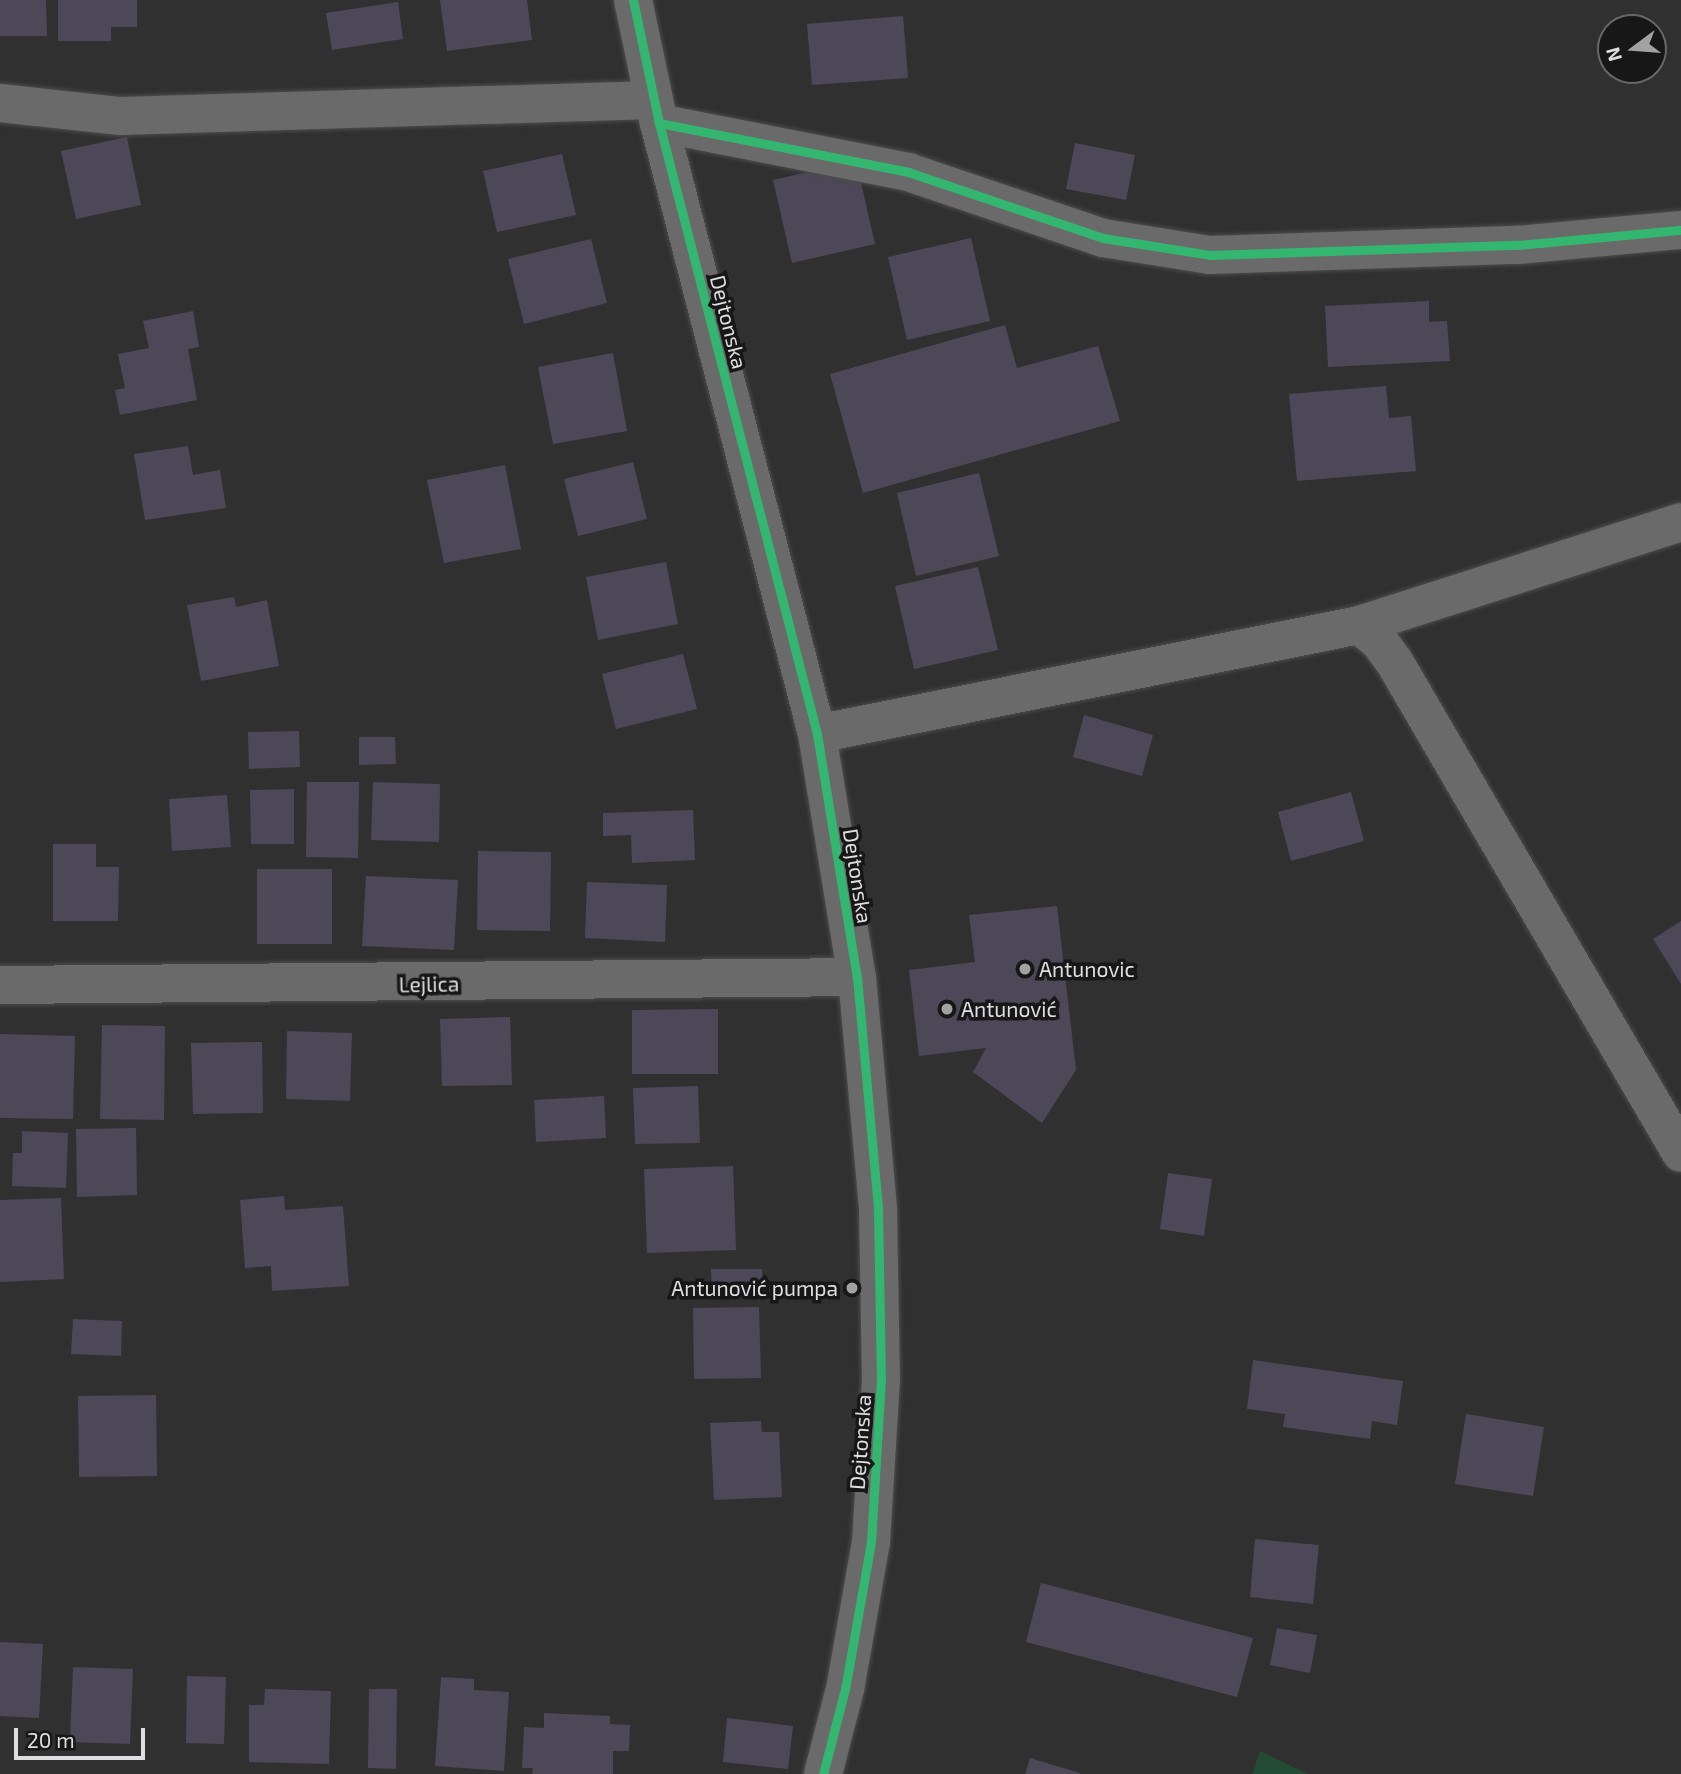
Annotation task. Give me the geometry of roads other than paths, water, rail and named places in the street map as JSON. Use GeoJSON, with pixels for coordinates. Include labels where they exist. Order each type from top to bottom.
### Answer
{"type":"FeatureCollection","features":[{"type":"Feature","properties":{"kind":"street","name":"Dejtonska"},"geometry":{"type":"LineString","coordinates":[[633,0],[657,112],[817,734],[857,977],[878,1210],[881,1379],[871,1542],[845,1689],[823,1774]]}},
{"type":"Feature","properties":{"kind":"street"},"geometry":{"type":"LineString","coordinates":[[0,103],[120,116],[657,112],[908,172],[1103,238],[1210,255],[1518,245],[1681,230]]}},
{"type":"Feature","properties":{"kind":"street"},"geometry":{"type":"LineString","coordinates":[[817,734],[1359,625],[1681,522]]}},
{"type":"Feature","properties":{"kind":"street"},"geometry":{"type":"LineString","coordinates":[[1359,625],[1395,663],[1681,1153]]}},
{"type":"Feature","properties":{"kind":"street","name":"Lejlica"},"geometry":{"type":"LineString","coordinates":[[0,985],[857,977]]}},
{"type":"Feature","properties":{"kind":"place","name":"Antunovic"},"geometry":{"type":"Point","coordinates":[1025,969]}},
{"type":"Feature","properties":{"kind":"place","name":"Antunović"},"geometry":{"type":"Point","coordinates":[947,1009]}},
{"type":"Feature","properties":{"kind":"place","name":"Antunović pumpa"},"geometry":{"type":"Point","coordinates":[852,1288]}}]}
